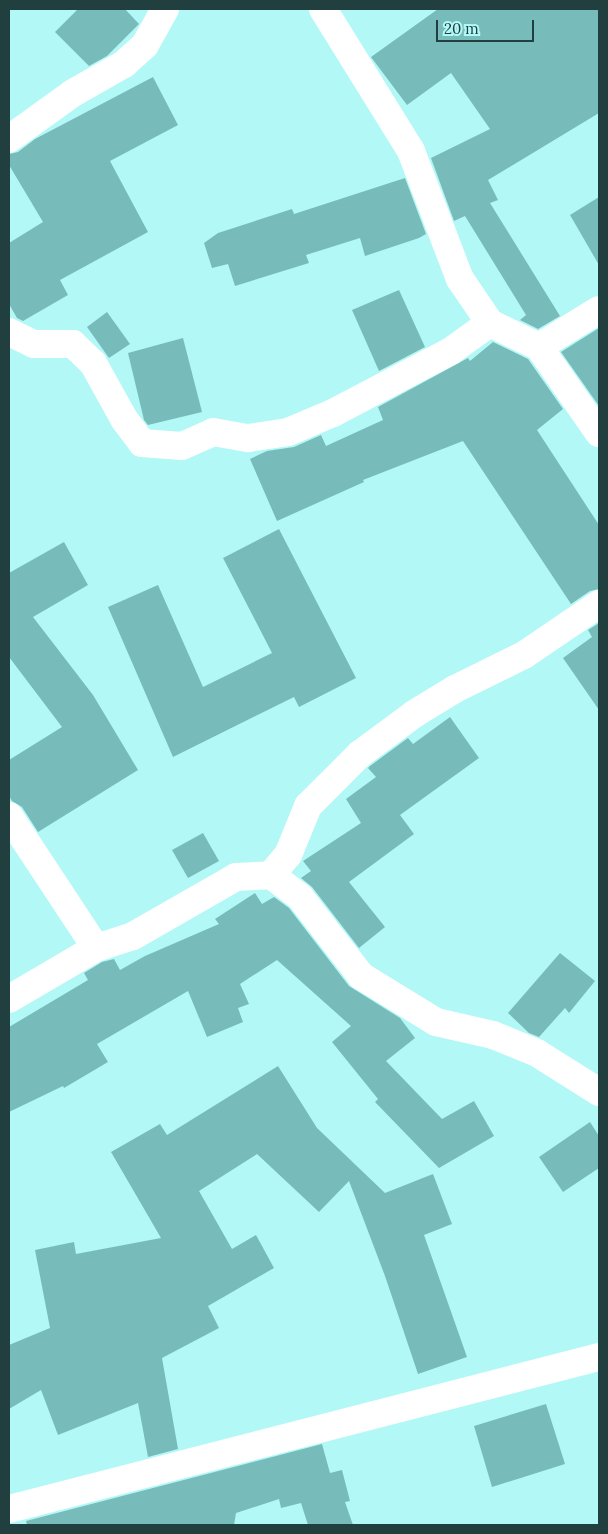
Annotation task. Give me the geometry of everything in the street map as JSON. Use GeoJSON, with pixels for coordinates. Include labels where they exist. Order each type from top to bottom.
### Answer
{"type":"FeatureCollection","features":[{"type":"Feature","properties":{"kind":"street"},"geometry":{"type":"LineString","coordinates":[[9,139],[73,93],[124,64],[145,45],[165,9]]}},
{"type":"Feature","properties":{"kind":"street"},"geometry":{"type":"LineString","coordinates":[[323,9],[411,151],[460,279],[490,323],[539,347],[599,433]]}},
{"type":"Feature","properties":{"kind":"street"},"geometry":{"type":"LineString","coordinates":[[539,347],[599,310]]}},
{"type":"Feature","properties":{"kind":"street"},"geometry":{"type":"LineString","coordinates":[[9,332],[34,344],[73,344],[93,362],[124,419],[142,442],[182,446],[213,432],[248,438],[297,428],[333,413],[451,351],[490,323]]}},
{"type":"Feature","properties":{"kind":"street"},"geometry":{"type":"LineString","coordinates":[[271,875],[288,855],[308,806],[360,754],[414,714],[455,689],[524,655],[599,604]]}},
{"type":"Feature","properties":{"kind":"street"},"geometry":{"type":"LineString","coordinates":[[9,816],[96,948]]}},
{"type":"Feature","properties":{"kind":"street"},"geometry":{"type":"LineString","coordinates":[[9,999],[96,948],[133,936],[236,877],[271,875],[300,897],[361,976],[436,1022],[493,1035],[537,1053],[599,1092]]}},
{"type":"Feature","properties":{"kind":"street"},"geometry":{"type":"LineString","coordinates":[[9,1509],[599,1357]]}},
{"type":"Feature","properties":{"kind":"building"},"geometry":{"type":"Polygon","coordinates":[[[78,9],[125,9],[139,24],[107,56],[89,66],[55,32],[78,9]]]}},
{"type":"Feature","properties":{"kind":"building"},"geometry":{"type":"Polygon","coordinates":[[[438,9],[599,9],[599,113],[488,180],[498,200],[490,203],[560,316],[538,329],[520,320],[526,315],[465,216],[454,221],[431,158],[490,129],[451,73],[407,105],[371,57],[438,9]]]}},
{"type":"Feature","properties":{"kind":"building"},"geometry":{"type":"Polygon","coordinates":[[[153,77],[178,125],[110,161],[148,232],[60,280],[68,295],[23,321],[17,318],[9,304],[9,243],[43,222],[9,165],[9,154],[18,152],[35,139],[153,77]]]}},
{"type":"Feature","properties":{"kind":"building"},"geometry":{"type":"Polygon","coordinates":[[[405,178],[426,234],[419,238],[365,256],[360,238],[306,255],[309,263],[235,286],[228,264],[212,268],[204,243],[218,233],[292,209],[294,214],[405,178]]]}},
{"type":"Feature","properties":{"kind":"building"},"geometry":{"type":"Polygon","coordinates":[[[599,197],[599,265],[570,215],[599,197]]]}},
{"type":"Feature","properties":{"kind":"building"},"geometry":{"type":"Polygon","coordinates":[[[399,290],[425,347],[379,371],[352,310],[399,290]]]}},
{"type":"Feature","properties":{"kind":"building"},"geometry":{"type":"Polygon","coordinates":[[[107,312],[130,344],[109,358],[87,327],[107,312]]]}},
{"type":"Feature","properties":{"kind":"building"},"geometry":{"type":"Polygon","coordinates":[[[599,328],[599,406],[561,352],[599,328]]]}},
{"type":"Feature","properties":{"kind":"building"},"geometry":{"type":"Polygon","coordinates":[[[183,338],[202,412],[148,425],[144,420],[128,353],[183,338]]]}},
{"type":"Feature","properties":{"kind":"building"},"geometry":{"type":"Polygon","coordinates":[[[493,342],[528,359],[563,409],[537,430],[599,525],[599,589],[590,591],[571,604],[463,441],[363,480],[364,482],[277,521],[250,459],[267,451],[294,447],[321,435],[326,446],[383,420],[378,407],[468,358],[470,361],[493,342]]]}},
{"type":"Feature","properties":{"kind":"building"},"geometry":{"type":"Polygon","coordinates":[[[279,529],[356,678],[299,707],[294,697],[173,757],[108,607],[158,585],[203,687],[272,653],[223,558],[279,529]]]}},
{"type":"Feature","properties":{"kind":"building"},"geometry":{"type":"Polygon","coordinates":[[[64,542],[88,585],[33,617],[93,695],[138,770],[38,832],[22,807],[12,801],[9,796],[9,760],[62,727],[9,657],[9,573],[64,542]]]}},
{"type":"Feature","properties":{"kind":"building"},"geometry":{"type":"Polygon","coordinates":[[[599,623],[599,710],[563,658],[592,637],[588,630],[599,623]]]}},
{"type":"Feature","properties":{"kind":"building"},"geometry":{"type":"Polygon","coordinates":[[[450,717],[479,758],[400,815],[414,834],[349,882],[385,927],[359,948],[312,887],[301,878],[311,871],[303,861],[361,823],[346,799],[376,777],[368,768],[370,766],[408,738],[413,744],[450,717]]]}},
{"type":"Feature","properties":{"kind":"building"},"geometry":{"type":"Polygon","coordinates":[[[203,833],[219,861],[188,878],[172,850],[203,833]]]}},
{"type":"Feature","properties":{"kind":"building"},"geometry":{"type":"Polygon","coordinates":[[[255,893],[262,904],[274,897],[289,908],[349,986],[400,1018],[415,1038],[386,1061],[442,1119],[474,1101],[494,1136],[439,1168],[375,1102],[378,1099],[332,1042],[351,1026],[277,960],[240,984],[249,1004],[238,1008],[243,1022],[207,1037],[188,991],[97,1044],[108,1062],[64,1088],[63,1086],[9,1112],[9,1027],[88,980],[84,973],[102,962],[114,959],[120,970],[145,956],[219,924],[215,919],[255,893]]]}},
{"type":"Feature","properties":{"kind":"building"},"geometry":{"type":"Polygon","coordinates":[[[560,953],[595,981],[569,1013],[565,1008],[539,1037],[529,1033],[508,1013],[560,953]]]}},
{"type":"Feature","properties":{"kind":"building"},"geometry":{"type":"Polygon","coordinates":[[[278,1066],[317,1128],[385,1193],[433,1174],[452,1224],[424,1235],[467,1357],[418,1374],[385,1276],[349,1181],[319,1212],[257,1154],[199,1191],[232,1249],[256,1235],[274,1268],[208,1306],[219,1328],[162,1358],[178,1449],[148,1457],[138,1403],[58,1435],[41,1390],[9,1409],[9,1345],[50,1328],[35,1250],[74,1242],[76,1254],[161,1238],[111,1152],[160,1124],[167,1135],[278,1066]]]}},
{"type":"Feature","properties":{"kind":"building"},"geometry":{"type":"Polygon","coordinates":[[[590,1122],[599,1136],[599,1168],[563,1192],[539,1157],[590,1122]]]}},
{"type":"Feature","properties":{"kind":"building"},"geometry":{"type":"Polygon","coordinates":[[[546,1404],[565,1464],[492,1487],[474,1426],[546,1404]]]}},
{"type":"Feature","properties":{"kind":"building"},"geometry":{"type":"Polygon","coordinates":[[[322,1444],[330,1473],[342,1470],[350,1501],[345,1502],[353,1525],[308,1525],[301,1503],[281,1508],[279,1499],[236,1513],[234,1525],[27,1525],[26,1521],[322,1444]]]}}]}
